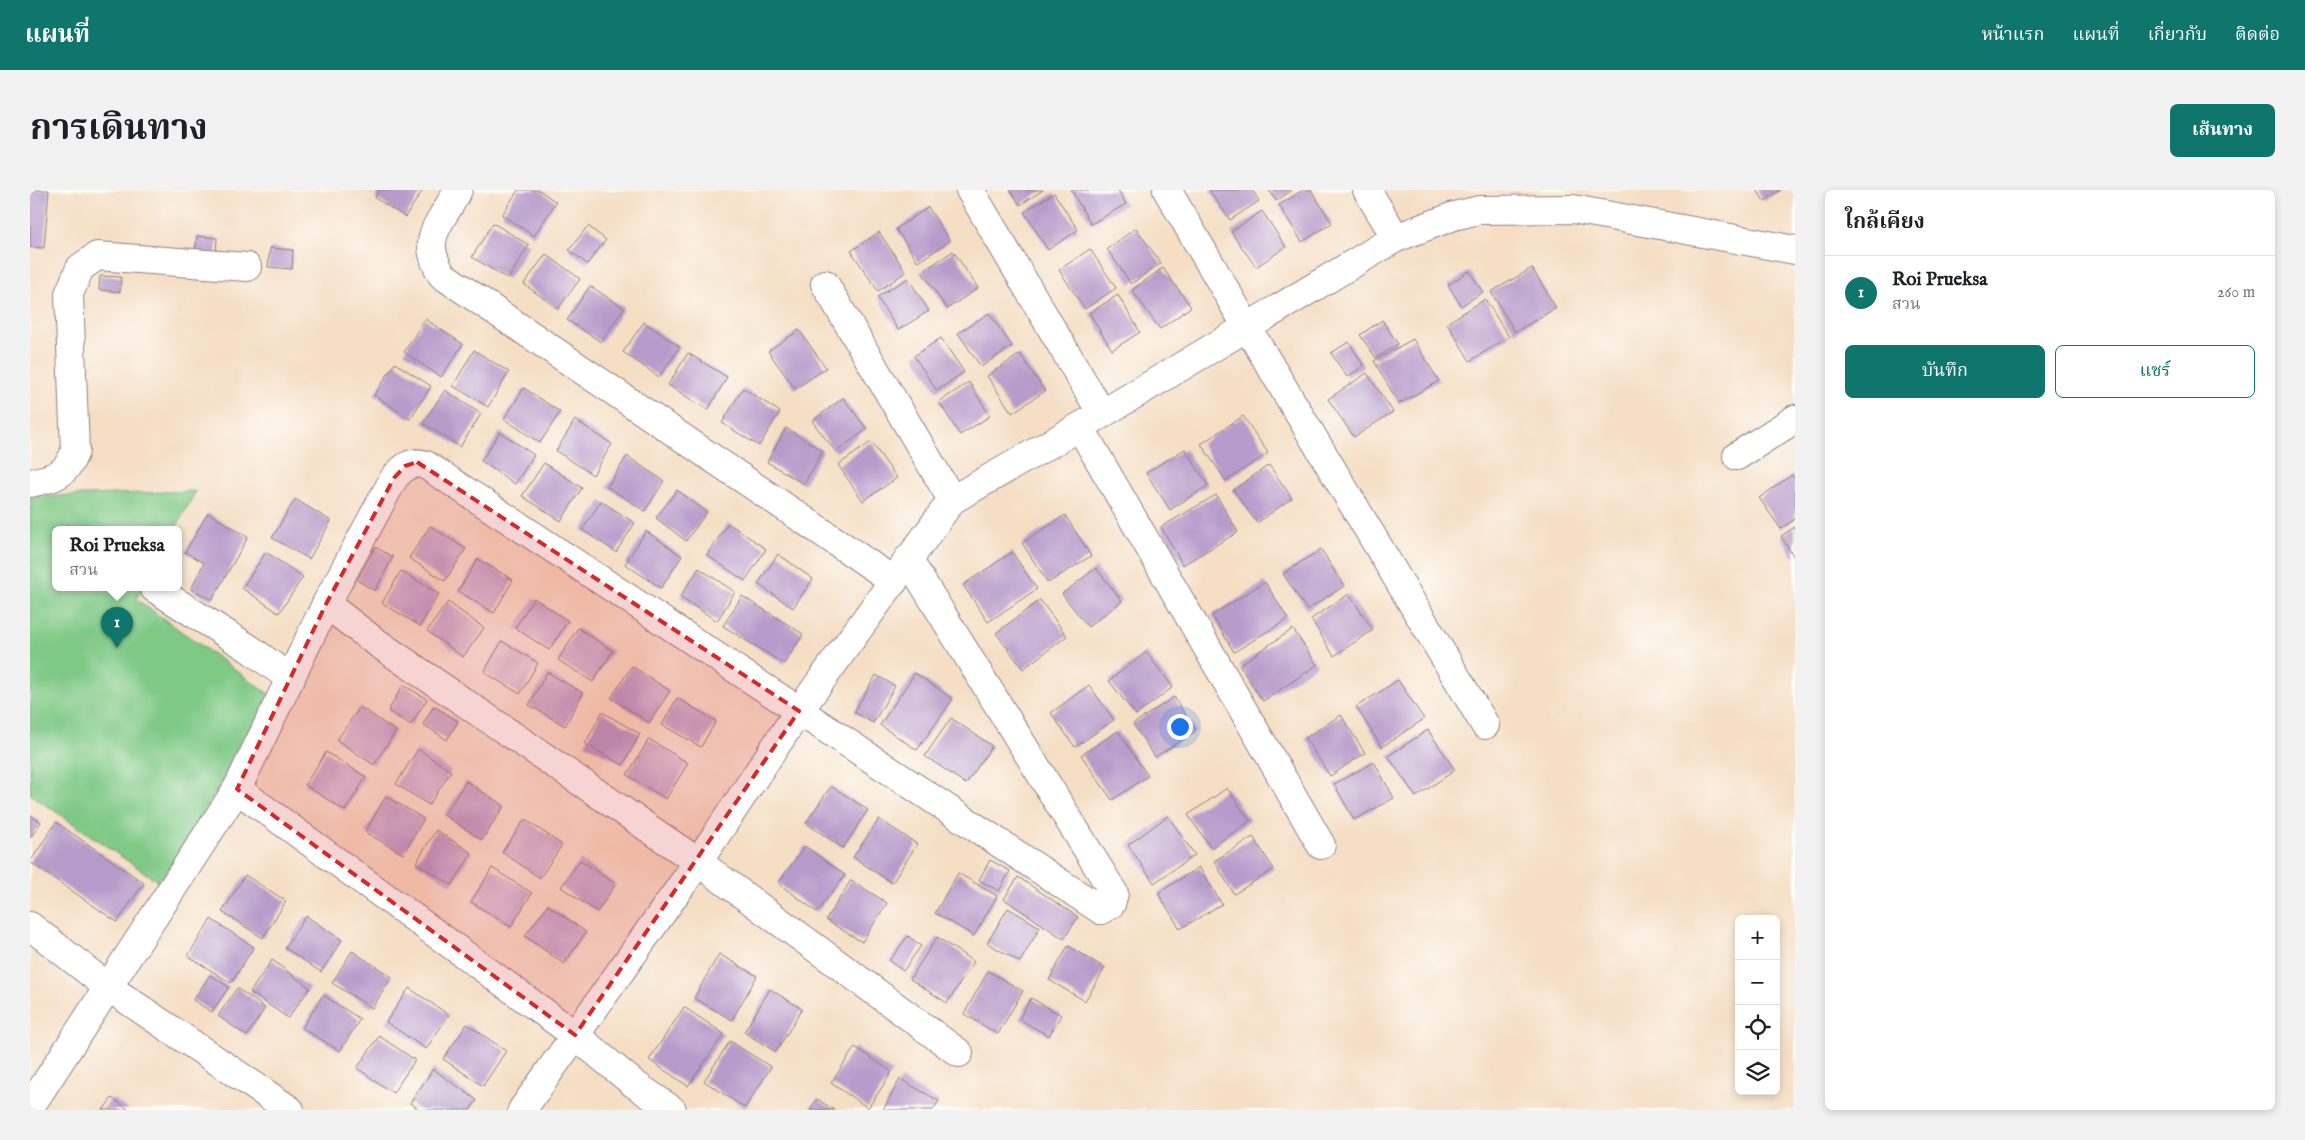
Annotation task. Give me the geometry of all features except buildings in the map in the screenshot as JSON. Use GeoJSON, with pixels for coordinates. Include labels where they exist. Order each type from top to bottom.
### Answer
{"type":"FeatureCollection","features":[{"type":"Feature","properties":{"kind":"street"},"geometry":{"type":"LineString","coordinates":[[30,1107],[237,789],[326,604],[394,478],[405,466],[417,462],[426,465],[1101,910],[1111,904],[1114,894],[901,570],[442,275],[430,251],[431,238],[458,190]]}},
{"type":"Feature","properties":{"kind":"street"},"geometry":{"type":"LineString","coordinates":[[970,190],[1091,420],[1321,845]]}},
{"type":"Feature","properties":{"kind":"street"},"geometry":{"type":"LineString","coordinates":[[1167,190],[1485,725]]}},
{"type":"Feature","properties":{"kind":"street"},"geometry":{"type":"LineString","coordinates":[[1367,190],[1396,238]]}},
{"type":"Feature","properties":{"kind":"street"},"geometry":{"type":"LineString","coordinates":[[522,1110],[698,862],[799,711],[952,500],[1091,420],[1396,238],[1454,216],[1479,210],[1567,200],[1795,250]]}},
{"type":"Feature","properties":{"kind":"street"},"geometry":{"type":"LineString","coordinates":[[30,483],[50,479],[62,473],[70,464],[75,451],[69,294],[80,268],[96,256],[247,267]]}},
{"type":"Feature","properties":{"kind":"street"},"geometry":{"type":"LineString","coordinates":[[824,284],[952,500]]}},
{"type":"Feature","properties":{"kind":"street"},"geometry":{"type":"LineString","coordinates":[[1737,456],[1795,419]]}},
{"type":"Feature","properties":{"kind":"street"},"geometry":{"type":"LineString","coordinates":[[159,591],[250,649],[291,680]]}},
{"type":"Feature","properties":{"kind":"street"},"geometry":{"type":"LineString","coordinates":[[326,604],[373,640],[698,862],[959,1053]]}},
{"type":"Feature","properties":{"kind":"street"},"geometry":{"type":"LineString","coordinates":[[237,789],[575,1035],[633,1084],[672,1110]]}},
{"type":"Feature","properties":{"kind":"street"},"geometry":{"type":"LineString","coordinates":[[30,926],[108,987],[286,1109]]}},
{"type":"Feature","properties":{"kind":"highlighted area"},"geometry":{"type":"Polygon","coordinates":[[[417,462],[799,711],[575,1035],[237,789],[326,604],[394,478],[405,466],[417,462]]]}},
{"type":"Feature","properties":{"kind":"green space"},"geometry":{"type":"Polygon","coordinates":[[[196,491],[177,526],[52,526],[52,591],[141,591],[136,599],[273,697],[160,883],[30,794],[30,497],[196,491]]]}},
{"type":"Feature","properties":{"kind":"place","name":"Roi Prueksa"},"geometry":{"type":"Point","coordinates":[117,648]}}]}
